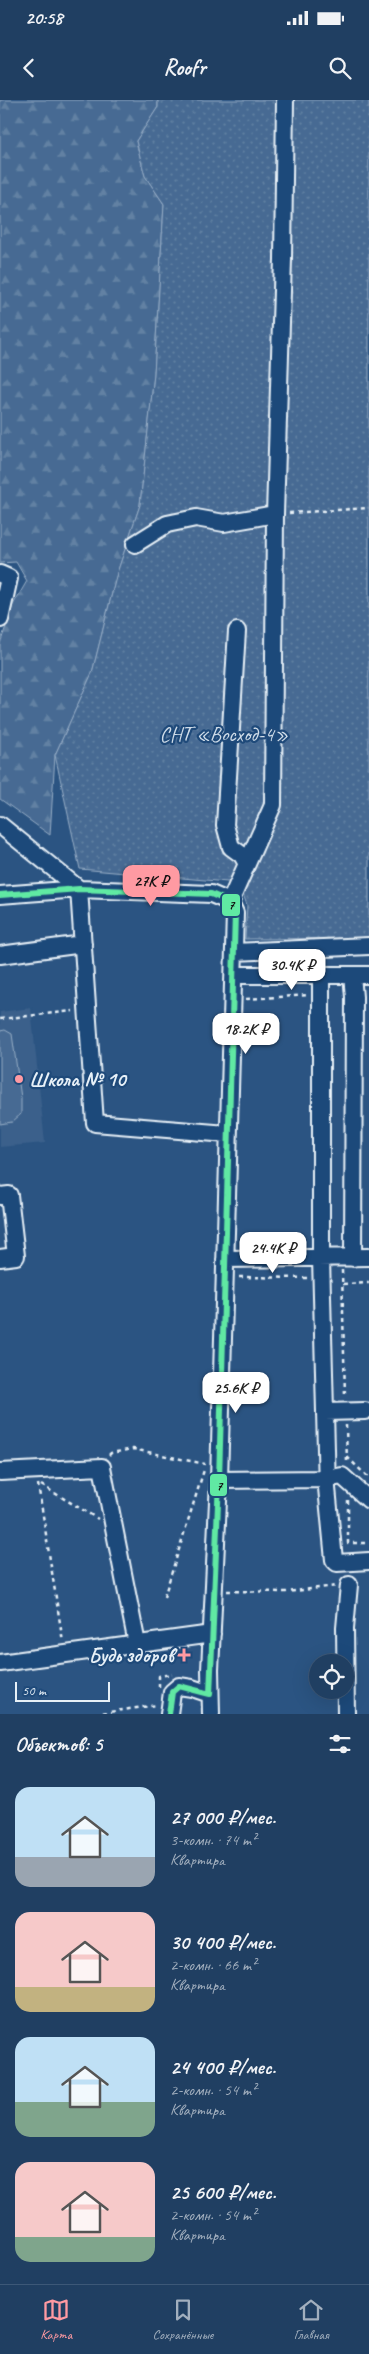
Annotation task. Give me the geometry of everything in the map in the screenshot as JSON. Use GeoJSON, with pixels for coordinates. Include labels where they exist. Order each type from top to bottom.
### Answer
{"type":"FeatureCollection","features":[{"type":"Feature","properties":{"kind":"street"},"geometry":{"type":"LineString","coordinates":[[230,902],[273,805],[275,514],[284,259],[285,100]]}},
{"type":"Feature","properties":{"kind":"street"},"geometry":{"type":"LineString","coordinates":[[135,544],[167,524],[196,518],[224,523],[275,514]]}},
{"type":"Feature","properties":{"kind":"street"},"geometry":{"type":"LineString","coordinates":[[0,574],[9,578],[0,619]]}},
{"type":"Feature","properties":{"kind":"street"},"geometry":{"type":"LineString","coordinates":[[237,631],[225,825],[231,847],[242,855],[247,864]]}},
{"type":"Feature","properties":{"kind":"street"},"geometry":{"type":"LineString","coordinates":[[0,825],[78,889],[95,1123],[228,1134]]}},
{"type":"Feature","properties":{"kind":"street"},"geometry":{"type":"LineString","coordinates":[[0,895],[78,889],[211,894],[230,902],[235,913],[219,1480],[210,1694],[211,1714]]}},
{"type":"Feature","properties":{"kind":"street"},"geometry":{"type":"LineString","coordinates":[[0,955],[83,944]]}},
{"type":"Feature","properties":{"kind":"street"},"geometry":{"type":"LineString","coordinates":[[234,952],[369,946]]}},
{"type":"Feature","properties":{"kind":"street"},"geometry":{"type":"LineString","coordinates":[[234,975],[369,976]]}},
{"type":"Feature","properties":{"kind":"street"},"geometry":{"type":"LineString","coordinates":[[321,975],[321,1258],[327,1479],[334,1560],[338,1563],[369,1561]]}},
{"type":"Feature","properties":{"kind":"street"},"geometry":{"type":"LineString","coordinates":[[225,1260],[361,1258],[352,976]]}},
{"type":"Feature","properties":{"kind":"street"},"geometry":{"type":"LineString","coordinates":[[0,1196],[9,1195],[16,1256],[0,1258]]}},
{"type":"Feature","properties":{"kind":"street"},"geometry":{"type":"LineString","coordinates":[[326,1412],[366,1411]]}},
{"type":"Feature","properties":{"kind":"street"},"geometry":{"type":"LineString","coordinates":[[0,1472],[36,1477],[102,1467],[137,1644]]}},
{"type":"Feature","properties":{"kind":"street"},"geometry":{"type":"LineString","coordinates":[[219,1480],[327,1479],[342,1476],[369,1500]]}},
{"type":"Feature","properties":{"kind":"street"},"geometry":{"type":"LineString","coordinates":[[346,1714],[345,1628],[349,1585]]}},
{"type":"Feature","properties":{"kind":"street"},"geometry":{"type":"LineString","coordinates":[[0,1663],[212,1634]]}},
{"type":"Feature","properties":{"kind":"street"},"geometry":{"type":"LineString","coordinates":[[164,1709],[172,1692],[179,1686],[210,1694]]}},
{"type":"Feature","properties":{"kind":"path"},"geometry":{"type":"LineString","coordinates":[[275,514],[369,508]]}},
{"type":"Feature","properties":{"kind":"path"},"geometry":{"type":"LineString","coordinates":[[0,1019],[88,1010]]}},
{"type":"Feature","properties":{"kind":"path"},"geometry":{"type":"LineString","coordinates":[[234,1277],[343,1279]]}},
{"type":"Feature","properties":{"kind":"path"},"geometry":{"type":"LineString","coordinates":[[343,1284],[369,1283]]}},
{"type":"Feature","properties":{"kind":"path"},"geometry":{"type":"LineString","coordinates":[[102,1467],[111,1453],[133,1449],[208,1465],[164,1598]]}},
{"type":"Feature","properties":{"kind":"path"},"geometry":{"type":"LineString","coordinates":[[347,1457],[369,1478]]}},
{"type":"Feature","properties":{"kind":"path"},"geometry":{"type":"LineString","coordinates":[[36,1477],[114,1528]]}},
{"type":"Feature","properties":{"kind":"path"},"geometry":{"type":"LineString","coordinates":[[36,1477],[66,1654]]}},
{"type":"Feature","properties":{"kind":"path"},"geometry":{"type":"LineString","coordinates":[[215,1590],[286,1592],[349,1585]]}},
{"type":"Feature","properties":{"kind":"path"},"geometry":{"type":"LineString","coordinates":[[160,1695],[159,1676],[177,1673]]}},
{"type":"Feature","properties":{"kind":"path"},"geometry":{"type":"LineString","coordinates":[[95,1714],[164,1709]]}},
{"type":"Feature","properties":{"kind":"shaded area","name":"Школа № 10"},"geometry":{"type":"Polygon","coordinates":[[[31,1008],[45,1143],[0,1147],[0,1012],[31,1008]]]}},
{"type":"Feature","properties":{"kind":"green space"},"geometry":{"type":"Polygon","coordinates":[[[0,100],[158,100],[158,107],[136,141],[145,176],[164,204],[154,374],[140,505],[117,573],[92,673],[55,755],[50,835],[0,799],[0,644],[13,605],[27,581],[16,562],[0,563],[0,100]]]}},
{"type":"Feature","properties":{"kind":"green space","name":"СНТ «Восход-4»"},"geometry":{"type":"Polygon","coordinates":[[[158,100],[369,100],[369,938],[245,939],[247,905],[239,883],[80,869],[55,755],[92,673],[117,573],[140,505],[154,374],[164,204],[145,176],[136,141],[158,107],[158,100]]]}},
{"type":"Feature","properties":{"kind":"green space"},"geometry":{"type":"Polygon","coordinates":[[[5,1030],[12,1034],[21,1098],[21,1114],[12,1122],[0,1124],[0,1031],[5,1030]]]}},
{"type":"Feature","properties":{"kind":"transit line","name":"7"},"geometry":{"type":"LineString","coordinates":[[0,895],[79,889],[211,894],[230,902],[235,913],[219,1480],[210,1694],[179,1686],[172,1692],[169,1714]]}},
{"type":"Feature","properties":{"kind":"place","name":"Школа № 10"},"geometry":{"type":"Point","coordinates":[19,1079]}},
{"type":"Feature","properties":{"kind":"place","name":"Будь здоров"},"geometry":{"type":"Point","coordinates":[184,1655]}}]}
